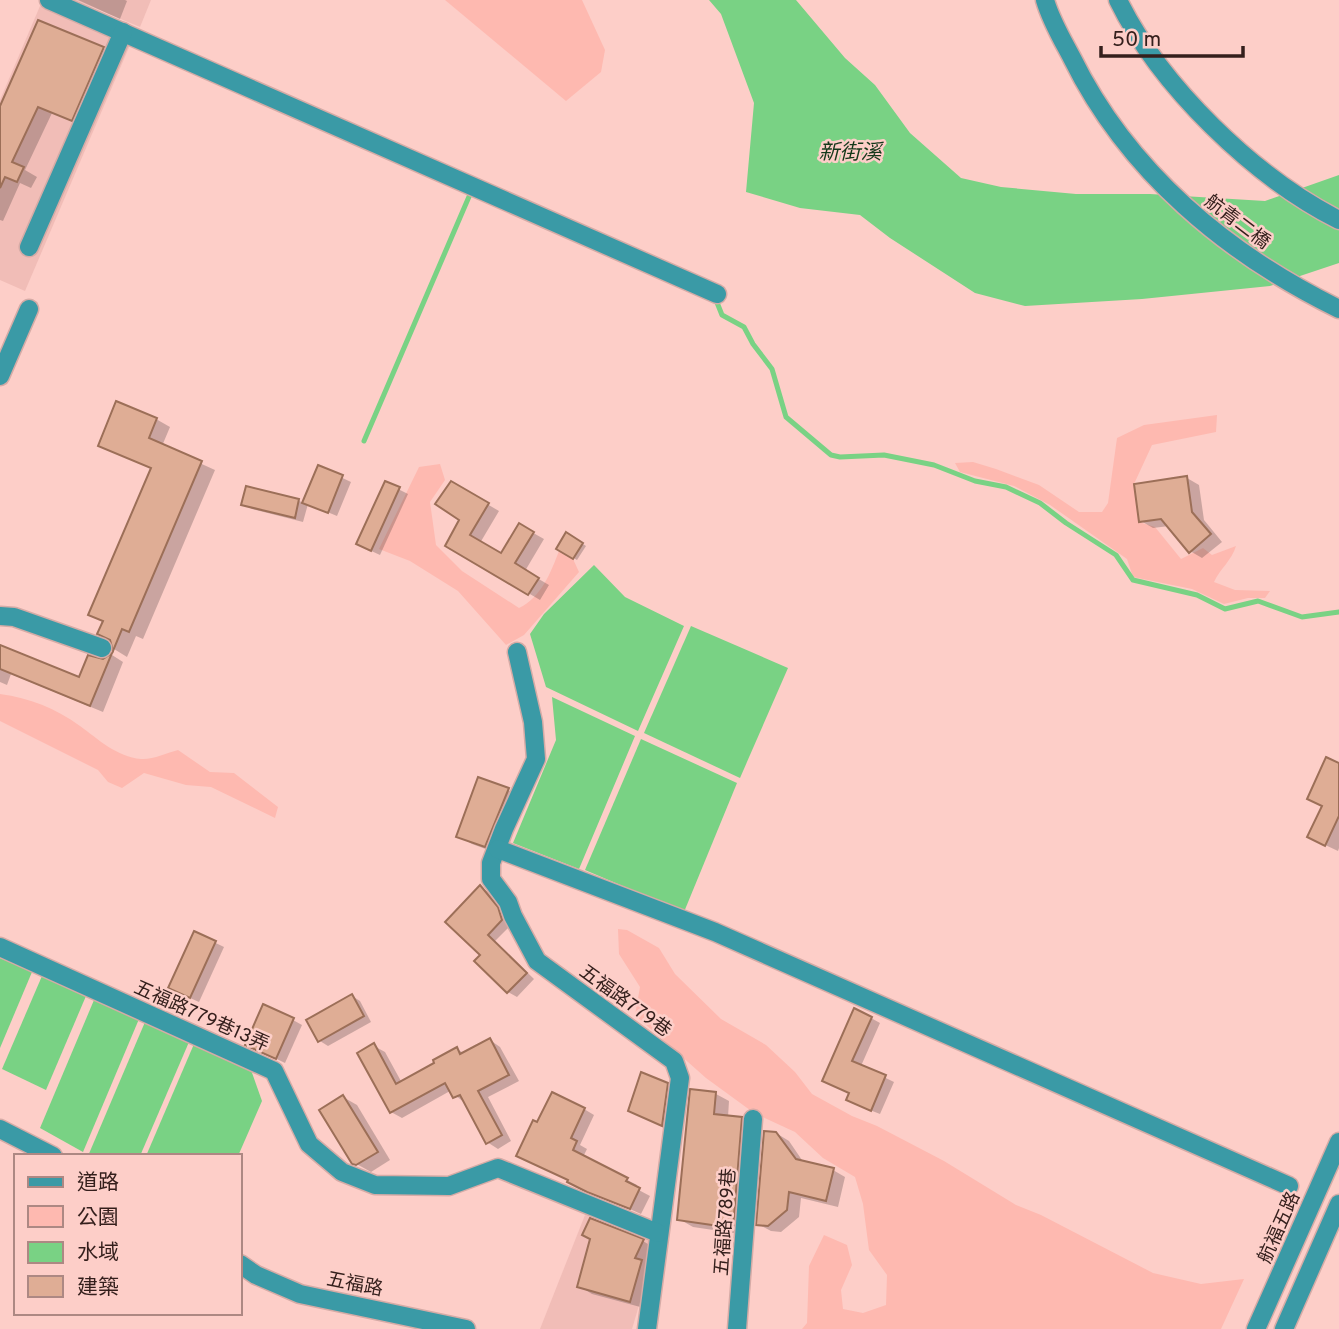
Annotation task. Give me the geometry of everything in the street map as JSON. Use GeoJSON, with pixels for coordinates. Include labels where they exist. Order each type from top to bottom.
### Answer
{"type":"FeatureCollection","features":[{"type":"Feature","properties":{"kind":"street"},"geometry":{"type":"LineString","coordinates":[[49,0],[717,294]]}},
{"type":"Feature","properties":{"kind":"street","name":"航青二橋"},"geometry":{"type":"LineString","coordinates":[[1045,0],[1078,72],[1126,147],[1180,203],[1247,257],[1302,291],[1339,309]]}},
{"type":"Feature","properties":{"kind":"street"},"geometry":{"type":"LineString","coordinates":[[1118,0],[1126,16],[1187,99],[1268,177],[1339,220]]}},
{"type":"Feature","properties":{"kind":"street"},"geometry":{"type":"LineString","coordinates":[[29,247],[123,32]]}},
{"type":"Feature","properties":{"kind":"street"},"geometry":{"type":"LineString","coordinates":[[0,376],[29,309]]}},
{"type":"Feature","properties":{"kind":"street"},"geometry":{"type":"LineString","coordinates":[[0,616],[14,617],[102,648]]}},
{"type":"Feature","properties":{"kind":"street","name":"五福路779巷"},"geometry":{"type":"LineString","coordinates":[[517,652],[533,722],[536,759],[491,863],[491,879],[508,901],[537,961],[674,1061],[680,1078],[647,1329]]}},
{"type":"Feature","properties":{"kind":"street"},"geometry":{"type":"LineString","coordinates":[[498,849],[715,932],[1289,1186]]}},
{"type":"Feature","properties":{"kind":"street","name":"五福路779巷13弄"},"geometry":{"type":"LineString","coordinates":[[0,947],[274,1071],[309,1144],[342,1172],[375,1185],[449,1186],[498,1168],[659,1233]]}},
{"type":"Feature","properties":{"kind":"street","name":"五福路789巷"},"geometry":{"type":"LineString","coordinates":[[737,1329],[753,1119]]}},
{"type":"Feature","properties":{"kind":"street"},"geometry":{"type":"LineString","coordinates":[[0,1129],[49,1154]]}},
{"type":"Feature","properties":{"kind":"street","name":"航福五路"},"geometry":{"type":"LineString","coordinates":[[1256,1329],[1339,1142]]}},
{"type":"Feature","properties":{"kind":"street"},"geometry":{"type":"LineString","coordinates":[[1284,1329],[1339,1204]]}},
{"type":"Feature","properties":{"kind":"street","name":"五福路"},"geometry":{"type":"LineString","coordinates":[[242,1265],[256,1275],[300,1294],[467,1329]]}},
{"type":"Feature","properties":{"kind":"shaded area"},"geometry":{"type":"Polygon","coordinates":[[[75,0],[151,0],[140,27],[75,0]]]}},
{"type":"Feature","properties":{"kind":"shaded area"},"geometry":{"type":"Polygon","coordinates":[[[40,6],[130,45],[25,291],[0,280],[0,100],[40,6]]]}},
{"type":"Feature","properties":{"kind":"shaded area"},"geometry":{"type":"Polygon","coordinates":[[[585,1215],[651,1240],[643,1292],[632,1329],[540,1329],[585,1215]]]}},
{"type":"Feature","properties":{"kind":"green space"},"geometry":{"type":"Polygon","coordinates":[[[445,0],[582,0],[605,50],[601,72],[566,101],[445,0]]]}},
{"type":"Feature","properties":{"kind":"green space"},"geometry":{"type":"Polygon","coordinates":[[[1217,415],[1216,432],[1152,445],[1134,484],[1139,522],[1155,527],[1181,559],[1203,548],[1212,555],[1236,546],[1214,582],[1235,590],[1270,591],[1265,598],[1248,598],[1224,604],[1192,589],[1133,577],[1127,559],[1050,505],[1014,486],[960,472],[955,463],[973,462],[1039,485],[1079,512],[1102,512],[1108,503],[1117,438],[1144,425],[1217,415]]]}},
{"type":"Feature","properties":{"kind":"green space"},"geometry":{"type":"Polygon","coordinates":[[[440,464],[445,480],[430,502],[436,545],[462,571],[519,608],[527,604],[539,591],[549,576],[559,551],[573,559],[579,572],[524,635],[506,645],[458,591],[410,561],[379,549],[419,467],[440,464]]]}},
{"type":"Feature","properties":{"kind":"green space"},"geometry":{"type":"Polygon","coordinates":[[[0,694],[22,698],[52,709],[108,747],[132,758],[145,759],[178,750],[210,772],[234,773],[278,807],[275,818],[211,787],[186,785],[144,773],[122,788],[108,782],[98,770],[0,721],[0,694]]]}},
{"type":"Feature","properties":{"kind":"green space"},"geometry":{"type":"Polygon","coordinates":[[[618,929],[627,930],[659,948],[675,974],[721,1019],[766,1045],[795,1072],[812,1094],[944,1161],[1016,1205],[1041,1215],[1153,1273],[1201,1284],[1244,1279],[1221,1329],[802,1329],[807,1323],[809,1266],[824,1235],[847,1245],[852,1265],[841,1290],[843,1309],[863,1313],[886,1305],[887,1275],[869,1250],[863,1204],[855,1177],[823,1158],[795,1132],[754,1113],[706,1078],[635,1015],[640,987],[619,954],[618,929]]]}},
{"type":"Feature","properties":{"kind":"water","name":"新街溪"},"geometry":{"type":"Polygon","coordinates":[[[709,0],[796,0],[845,58],[875,85],[910,133],[961,178],[1001,187],[1076,194],[1150,194],[1265,201],[1339,175],[1339,263],[1270,286],[1142,299],[1025,306],[975,293],[890,238],[860,215],[800,208],[746,192],[754,103],[721,14],[709,0]]]}},
{"type":"Feature","properties":{"kind":"water"},"geometry":{"type":"Polygon","coordinates":[[[594,565],[625,597],[684,626],[638,731],[546,687],[530,634],[544,614],[594,565]]]}},
{"type":"Feature","properties":{"kind":"water"},"geometry":{"type":"Polygon","coordinates":[[[691,626],[788,668],[740,778],[644,733],[691,626]]]}},
{"type":"Feature","properties":{"kind":"water"},"geometry":{"type":"Polygon","coordinates":[[[552,697],[635,736],[579,869],[513,843],[556,740],[552,697]]]}},
{"type":"Feature","properties":{"kind":"water"},"geometry":{"type":"Polygon","coordinates":[[[641,739],[737,783],[684,912],[585,870],[641,739]]]}},
{"type":"Feature","properties":{"kind":"water"},"geometry":{"type":"Polygon","coordinates":[[[0,958],[32,972],[0,1048],[0,958]]]}},
{"type":"Feature","properties":{"kind":"water"},"geometry":{"type":"Polygon","coordinates":[[[42,976],[86,996],[46,1090],[2,1069],[42,976]]]}},
{"type":"Feature","properties":{"kind":"water"},"geometry":{"type":"Polygon","coordinates":[[[94,1000],[139,1019],[83,1152],[40,1128],[94,1000]]]}},
{"type":"Feature","properties":{"kind":"water"},"geometry":{"type":"Polygon","coordinates":[[[145,1022],[189,1042],[141,1154],[89,1154],[145,1022]]]}},
{"type":"Feature","properties":{"kind":"water"},"geometry":{"type":"Polygon","coordinates":[[[194,1044],[251,1070],[262,1101],[239,1154],[147,1154],[194,1044]]]}},
{"type":"Feature","properties":{"kind":"building"},"geometry":{"type":"Polygon","coordinates":[[[38,20],[104,47],[72,121],[38,107],[12,162],[24,167],[17,182],[5,177],[0,188],[0,106],[38,20]]]}},
{"type":"Feature","properties":{"kind":"building"},"geometry":{"type":"Polygon","coordinates":[[[116,401],[157,418],[149,438],[202,461],[129,632],[122,629],[113,651],[110,640],[97,634],[103,621],[88,615],[151,468],[98,446],[116,401]]]}},
{"type":"Feature","properties":{"kind":"building"},"geometry":{"type":"Polygon","coordinates":[[[318,465],[343,475],[328,513],[302,503],[318,465]]]}},
{"type":"Feature","properties":{"kind":"building"},"geometry":{"type":"Polygon","coordinates":[[[1187,476],[1192,512],[1211,534],[1189,553],[1161,519],[1139,522],[1134,484],[1187,476]]]}},
{"type":"Feature","properties":{"kind":"building"},"geometry":{"type":"Polygon","coordinates":[[[385,481],[400,487],[371,551],[356,544],[385,481]]]}},
{"type":"Feature","properties":{"kind":"building"},"geometry":{"type":"Polygon","coordinates":[[[451,481],[489,503],[470,535],[501,553],[519,523],[534,532],[515,563],[539,578],[528,595],[445,546],[459,520],[435,504],[451,481]]]}},
{"type":"Feature","properties":{"kind":"building"},"geometry":{"type":"Polygon","coordinates":[[[246,486],[299,499],[295,518],[241,505],[246,486]]]}},
{"type":"Feature","properties":{"kind":"building"},"geometry":{"type":"Polygon","coordinates":[[[566,532],[583,543],[573,559],[556,549],[566,532]]]}},
{"type":"Feature","properties":{"kind":"building"},"geometry":{"type":"Polygon","coordinates":[[[0,645],[79,677],[88,655],[103,659],[112,653],[90,706],[0,669],[0,645]]]}},
{"type":"Feature","properties":{"kind":"building"},"geometry":{"type":"Polygon","coordinates":[[[1326,757],[1339,763],[1339,816],[1325,846],[1307,837],[1322,806],[1307,799],[1326,757]]]}},
{"type":"Feature","properties":{"kind":"building"},"geometry":{"type":"Polygon","coordinates":[[[478,777],[509,788],[485,847],[456,837],[478,777]]]}},
{"type":"Feature","properties":{"kind":"building"},"geometry":{"type":"Polygon","coordinates":[[[480,885],[498,907],[502,920],[488,935],[527,973],[507,993],[474,961],[480,955],[445,922],[480,885]]]}},
{"type":"Feature","properties":{"kind":"building"},"geometry":{"type":"Polygon","coordinates":[[[194,931],[216,941],[190,998],[168,988],[194,931]]]}},
{"type":"Feature","properties":{"kind":"building"},"geometry":{"type":"Polygon","coordinates":[[[352,994],[364,1016],[318,1042],[306,1020],[352,994]]]}},
{"type":"Feature","properties":{"kind":"building"},"geometry":{"type":"Polygon","coordinates":[[[263,1004],[294,1018],[276,1059],[245,1045],[263,1004]]]}},
{"type":"Feature","properties":{"kind":"building"},"geometry":{"type":"Polygon","coordinates":[[[854,1008],[872,1017],[852,1061],[886,1075],[871,1111],[846,1100],[849,1093],[822,1081],[854,1008]]]}},
{"type":"Feature","properties":{"kind":"building"},"geometry":{"type":"Polygon","coordinates":[[[490,1038],[509,1075],[478,1091],[502,1135],[486,1144],[460,1095],[453,1098],[445,1083],[390,1113],[357,1053],[374,1043],[396,1084],[457,1047],[460,1054],[490,1038]]]}},
{"type":"Feature","properties":{"kind":"building"},"geometry":{"type":"Polygon","coordinates":[[[641,1072],[668,1083],[662,1126],[628,1111],[641,1072]]]}},
{"type":"Feature","properties":{"kind":"building"},"geometry":{"type":"Polygon","coordinates":[[[690,1089],[716,1092],[714,1114],[742,1117],[733,1228],[677,1220],[690,1089]]]}},
{"type":"Feature","properties":{"kind":"building"},"geometry":{"type":"Polygon","coordinates":[[[552,1092],[585,1108],[571,1138],[577,1141],[573,1150],[628,1178],[626,1181],[640,1188],[630,1209],[587,1192],[567,1182],[568,1180],[516,1156],[533,1120],[537,1122],[552,1092]]]}},
{"type":"Feature","properties":{"kind":"building"},"geometry":{"type":"Polygon","coordinates":[[[343,1095],[378,1152],[356,1165],[352,1164],[319,1110],[343,1095]]]}},
{"type":"Feature","properties":{"kind":"building"},"geometry":{"type":"Polygon","coordinates":[[[764,1131],[776,1132],[796,1159],[834,1168],[826,1201],[789,1192],[787,1210],[768,1226],[756,1225],[764,1131]]]}},
{"type":"Feature","properties":{"kind":"building"},"geometry":{"type":"Polygon","coordinates":[[[590,1218],[644,1239],[635,1258],[642,1260],[630,1302],[577,1287],[590,1239],[582,1235],[590,1218]]]}},
{"type":"Feature","properties":{"kind":"waterway"},"geometry":{"type":"LineString","coordinates":[[364,441],[471,192],[473,193]]}},
{"type":"Feature","properties":{"kind":"waterway"},"geometry":{"type":"LineString","coordinates":[[713,299],[716,300],[722,315],[744,327],[772,369],[786,417],[831,455],[884,455],[934,465],[975,481],[1006,487],[1040,503],[1116,555],[1133,580],[1197,595],[1225,609],[1258,601],[1302,617],[1339,612]]}}]}
